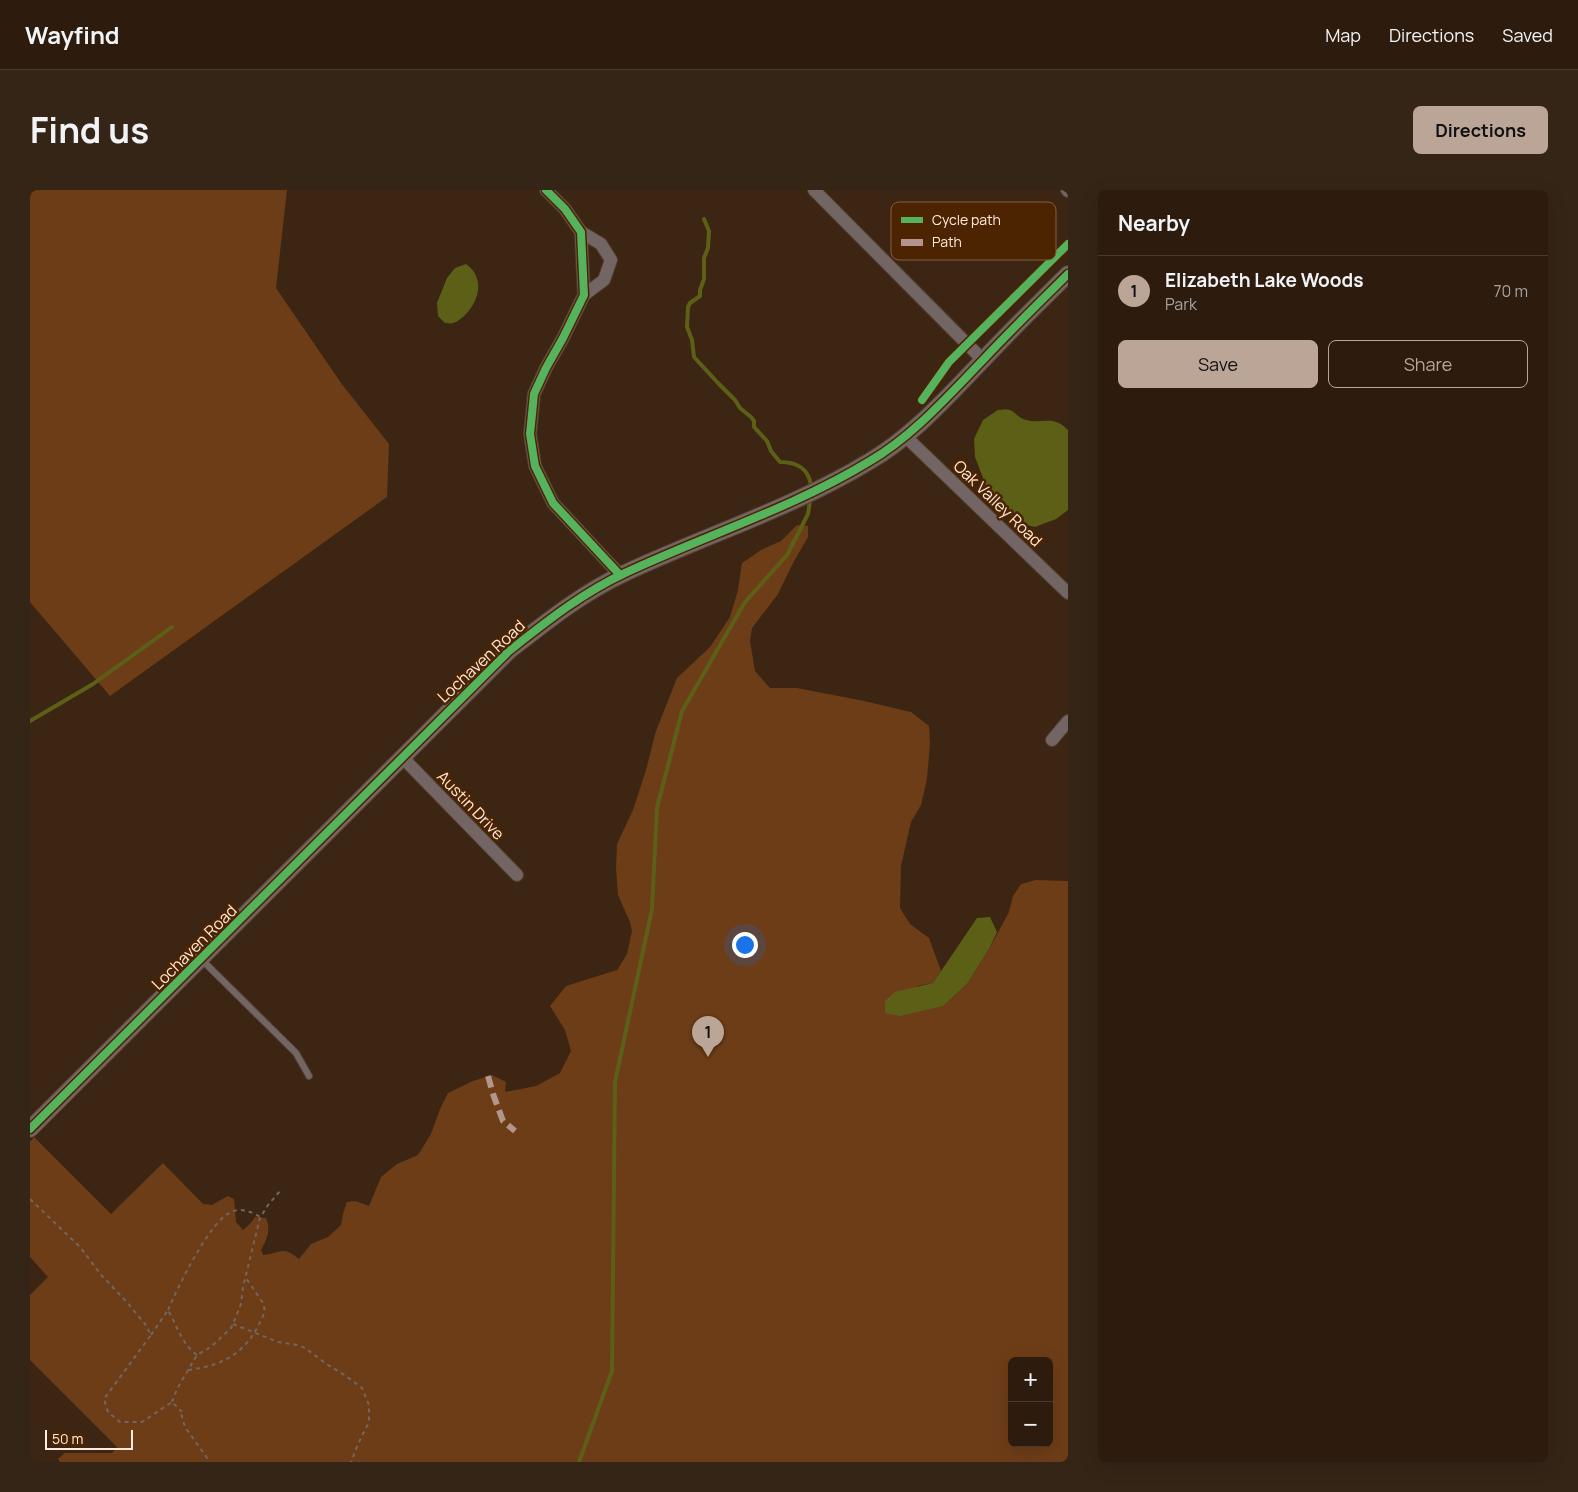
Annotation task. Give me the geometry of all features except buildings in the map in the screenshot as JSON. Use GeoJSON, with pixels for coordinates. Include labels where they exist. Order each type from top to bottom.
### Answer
{"type":"FeatureCollection","features":[{"type":"Feature","properties":{"kind":"street"},"geometry":{"type":"LineString","coordinates":[[546,190],[565,210],[581,232],[601,244],[611,260],[604,280],[584,295],[534,394],[530,434],[535,466],[553,503],[620,575]]}},
{"type":"Feature","properties":{"kind":"street"},"geometry":{"type":"LineString","coordinates":[[814,190],[983,360]]}},
{"type":"Feature","properties":{"kind":"street"},"geometry":{"type":"LineString","coordinates":[[581,232],[584,295]]}},
{"type":"Feature","properties":{"kind":"street","name":"Lochaven Road"},"geometry":{"type":"LineString","coordinates":[[30,1129],[509,651],[579,598],[620,575],[813,492],[872,460],[905,436],[953,392],[1068,274]]}},
{"type":"Feature","properties":{"kind":"street","name":"Oak Valley Road"},"geometry":{"type":"LineString","coordinates":[[905,436],[1068,593]]}},
{"type":"Feature","properties":{"kind":"street"},"geometry":{"type":"LineString","coordinates":[[1052,740],[1068,721]]}},
{"type":"Feature","properties":{"kind":"street","name":"Austin Drive"},"geometry":{"type":"LineString","coordinates":[[402,757],[517,875]]}},
{"type":"Feature","properties":{"kind":"lane"},"geometry":{"type":"LineString","coordinates":[[201,960],[296,1053],[309,1076]]}},
{"type":"Feature","properties":{"kind":"path"},"geometry":{"type":"LineString","coordinates":[[260,1217],[250,1211],[234,1210],[220,1220],[206,1238],[175,1293],[168,1310],[104,1400],[108,1412],[120,1422],[142,1422],[172,1402],[177,1389],[197,1355],[211,1347],[234,1324],[241,1304],[260,1217],[268,1204],[280,1191]]}},
{"type":"Feature","properties":{"kind":"path"},"geometry":{"type":"LineString","coordinates":[[30,1199],[80,1247],[102,1276],[145,1324],[151,1335]]}},
{"type":"Feature","properties":{"kind":"path"},"geometry":{"type":"LineString","coordinates":[[188,1370],[210,1366],[231,1357],[244,1348],[254,1333],[265,1311],[263,1303],[246,1277]]}},
{"type":"Feature","properties":{"kind":"path"},"geometry":{"type":"LineString","coordinates":[[168,1310],[184,1343],[197,1355]]}},
{"type":"Feature","properties":{"kind":"path"},"geometry":{"type":"LineString","coordinates":[[234,1324],[278,1342],[305,1348],[328,1366],[362,1388],[369,1405],[369,1422],[358,1444],[352,1462]]}},
{"type":"Feature","properties":{"kind":"path"},"geometry":{"type":"LineString","coordinates":[[172,1402],[176,1406],[181,1411],[185,1427],[210,1462]]}},
{"type":"Feature","properties":{"kind":"shaded area"},"geometry":{"type":"Polygon","coordinates":[[[30,190],[287,190],[276,288],[341,383],[389,444],[387,497],[110,696],[30,602],[30,190]]]}},
{"type":"Feature","properties":{"kind":"shaded area"},"geometry":{"type":"Polygon","coordinates":[[[466,264],[476,276],[478,291],[476,298],[469,311],[457,322],[445,323],[438,316],[437,303],[447,278],[455,268],[466,264]]]}},
{"type":"Feature","properties":{"kind":"shaded area"},"geometry":{"type":"Polygon","coordinates":[[[998,410],[1010,410],[1029,421],[1057,422],[1068,430],[1068,510],[1056,519],[1035,527],[1018,523],[988,491],[975,457],[974,439],[983,420],[998,410]]]}},
{"type":"Feature","properties":{"kind":"shaded area"},"geometry":{"type":"Polygon","coordinates":[[[797,525],[808,526],[808,537],[778,594],[752,628],[750,641],[755,671],[770,688],[797,688],[911,712],[929,726],[930,743],[927,779],[921,805],[911,822],[901,866],[900,908],[910,924],[929,938],[941,971],[933,983],[917,986],[943,1006],[967,984],[1009,912],[1013,896],[1021,884],[1036,880],[1068,881],[1068,1462],[60,1462],[58,1459],[65,1453],[112,1453],[117,1447],[30,1360],[30,1295],[48,1277],[30,1257],[30,1142],[34,1137],[111,1214],[163,1163],[203,1204],[212,1205],[228,1196],[234,1199],[236,1222],[243,1230],[255,1217],[266,1218],[268,1231],[261,1250],[263,1255],[285,1251],[299,1259],[311,1244],[328,1237],[341,1225],[347,1202],[355,1201],[369,1206],[381,1177],[397,1164],[418,1155],[431,1134],[448,1093],[473,1081],[492,1075],[506,1082],[505,1092],[536,1086],[560,1073],[571,1051],[565,1030],[550,1006],[566,986],[617,970],[627,954],[632,931],[618,895],[617,844],[633,810],[656,731],[677,678],[710,647],[730,617],[738,590],[742,563],[761,550],[781,541],[797,525]]]}},
{"type":"Feature","properties":{"kind":"shaded area"},"geometry":{"type":"Polygon","coordinates":[[[990,917],[997,932],[989,949],[967,984],[943,1006],[900,1016],[885,1013],[885,1001],[895,992],[933,983],[977,918],[990,917]]]}},
{"type":"Feature","properties":{"kind":"waterway"},"geometry":{"type":"LineString","coordinates":[[704,219],[709,231],[708,248],[704,258],[704,279],[700,296],[690,303],[688,307],[687,327],[692,340],[694,357],[735,400],[740,408],[751,417],[754,421],[754,427],[767,441],[771,451],[780,462],[792,463],[801,467],[810,479],[811,485]]}},
{"type":"Feature","properties":{"kind":"waterway"},"geometry":{"type":"LineString","coordinates":[[579,1462],[612,1371],[615,1082],[652,909],[657,808],[682,711],[745,602],[787,555],[808,514],[810,501]]}},
{"type":"Feature","properties":{"kind":"waterway"},"geometry":{"type":"LineString","coordinates":[[30,721],[93,684],[172,627]]}},
{"type":"Feature","properties":{"kind":"marked path"},"geometry":{"type":"LineString","coordinates":[[488,1076],[503,1121],[515,1131]]}},
{"type":"Feature","properties":{"kind":"cycle path"},"geometry":{"type":"LineString","coordinates":[[546,190],[565,209],[581,232],[584,295],[534,394],[530,434],[535,466],[553,503],[620,575]]}},
{"type":"Feature","properties":{"kind":"cycle path"},"geometry":{"type":"LineString","coordinates":[[1056,256],[1068,244]]}},
{"type":"Feature","properties":{"kind":"cycle path"},"geometry":{"type":"LineString","coordinates":[[922,400],[949,362],[1052,260]]}},
{"type":"Feature","properties":{"kind":"cycle path"},"geometry":{"type":"LineString","coordinates":[[30,1129],[509,651],[565,609],[609,581],[811,493],[841,478],[886,451],[929,415],[1068,274]]}},
{"type":"Feature","properties":{"kind":"place","name":"Elizabeth Lake Woods"},"geometry":{"type":"Point","coordinates":[708,1057]}}]}
